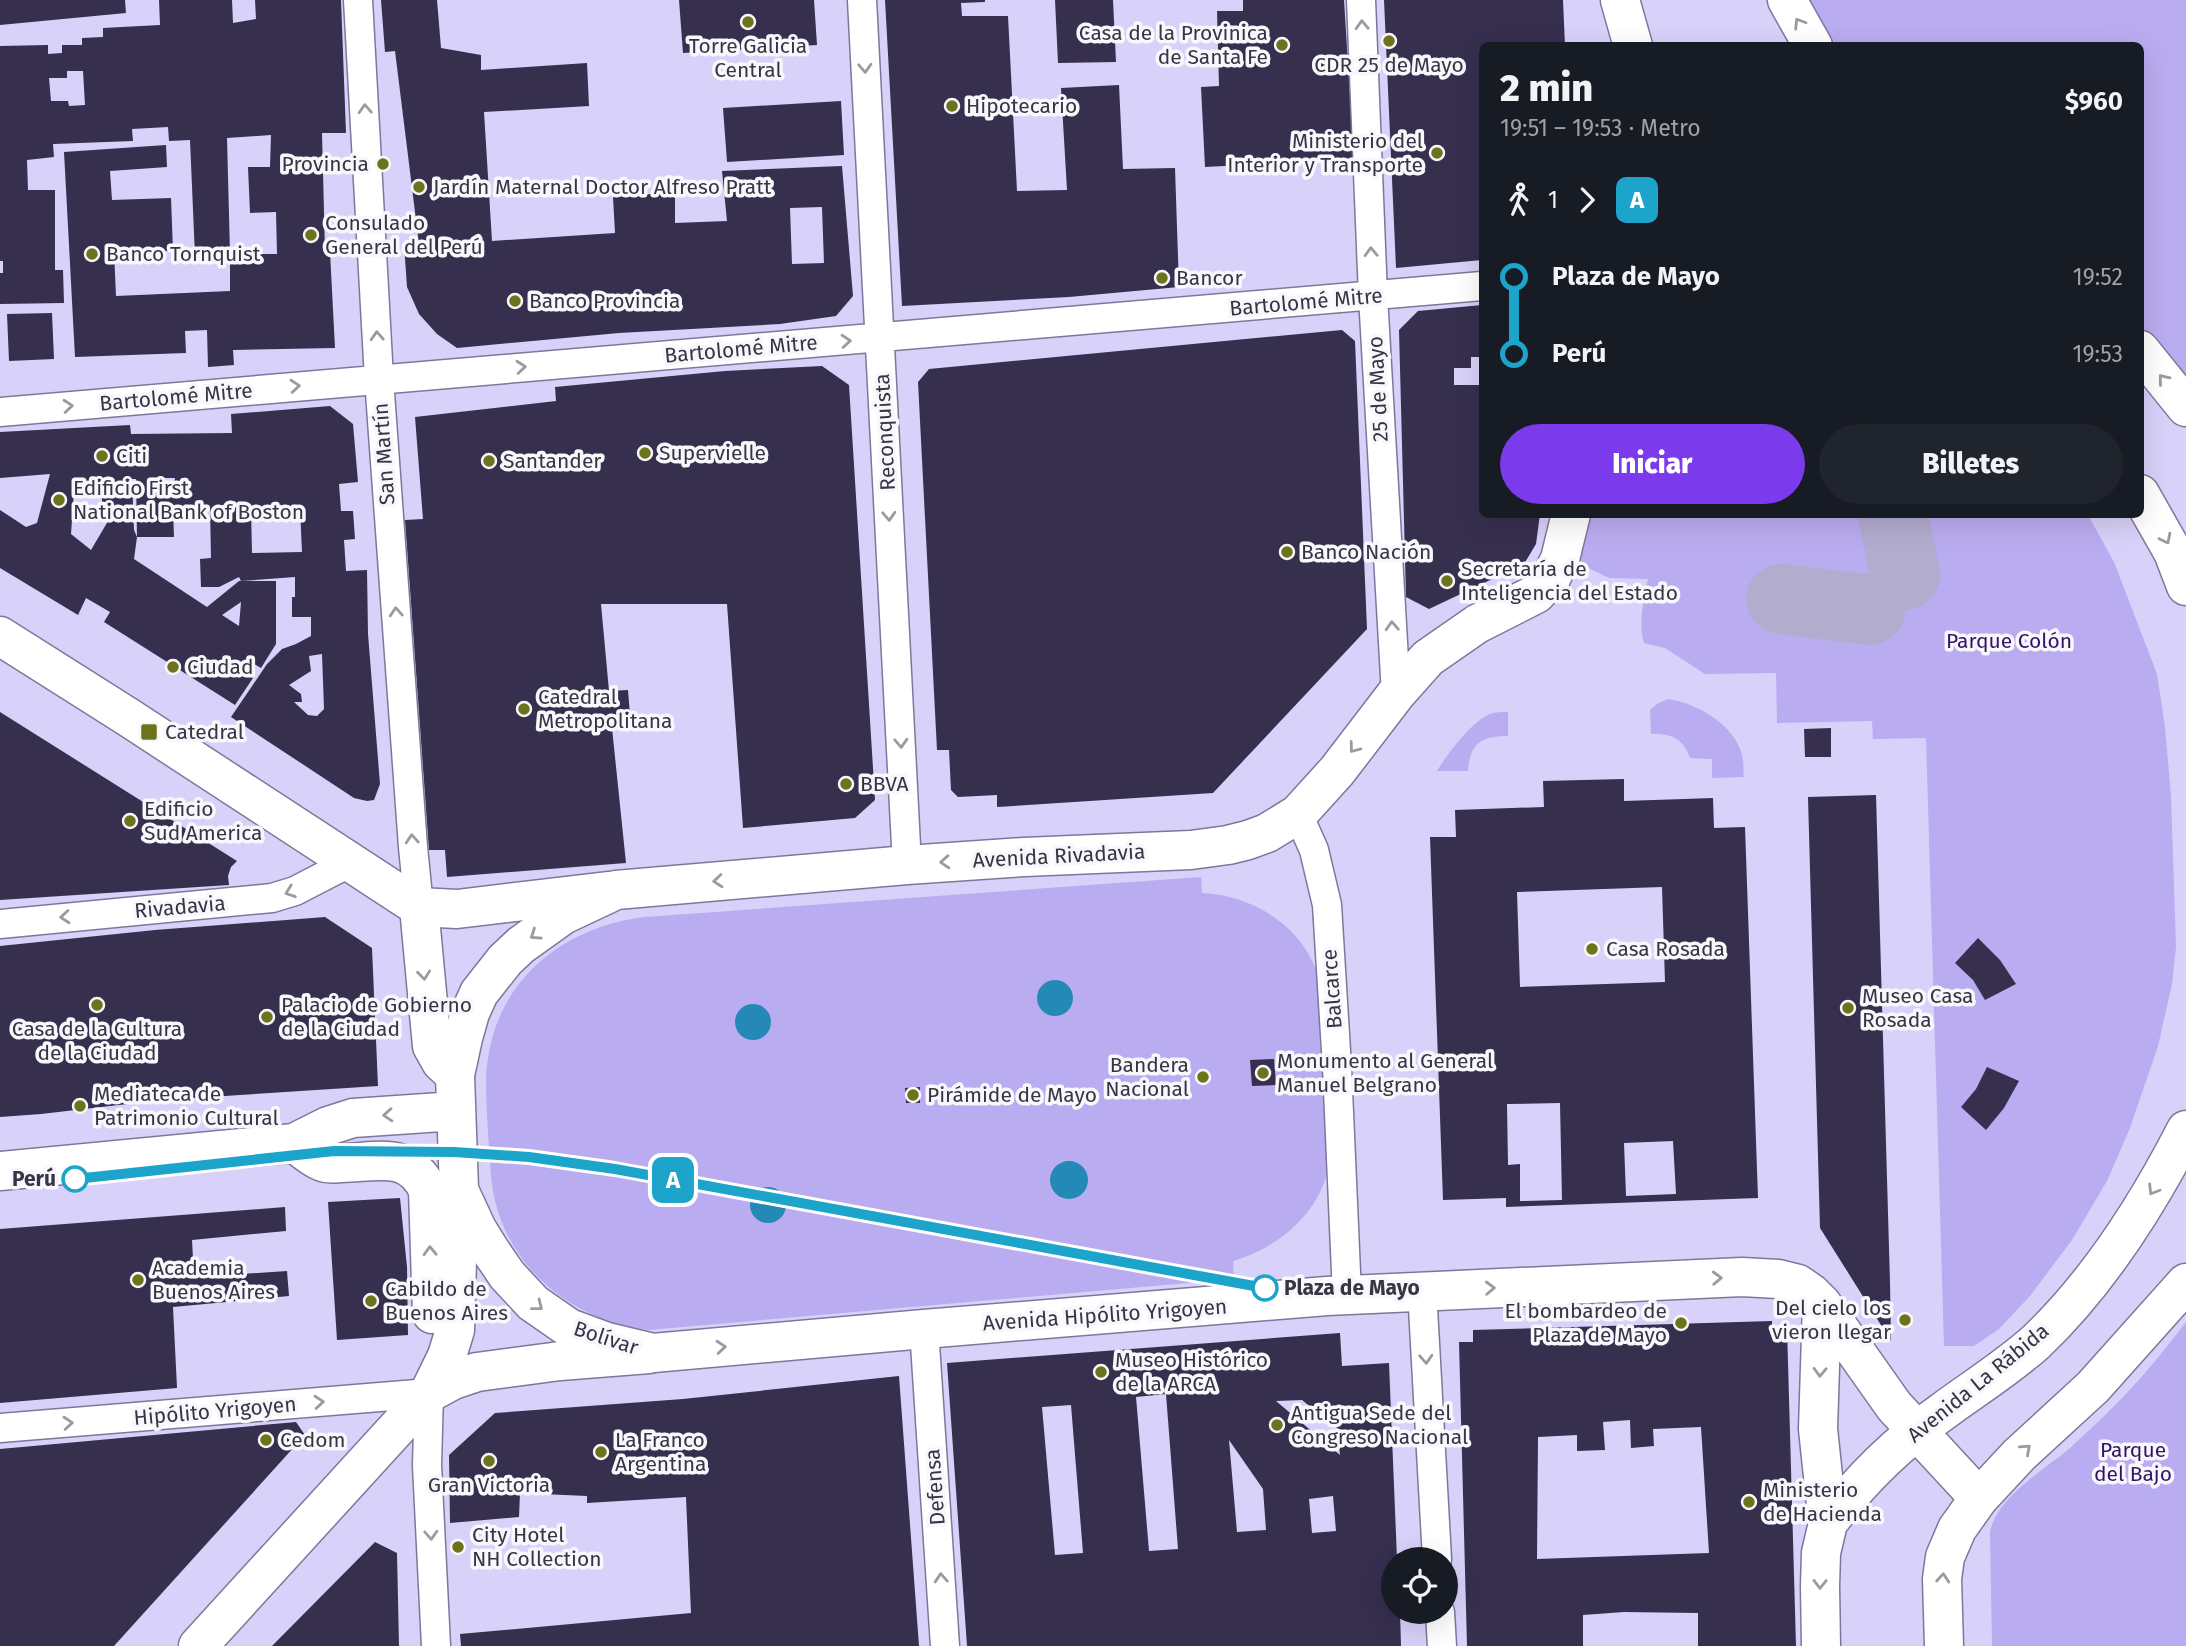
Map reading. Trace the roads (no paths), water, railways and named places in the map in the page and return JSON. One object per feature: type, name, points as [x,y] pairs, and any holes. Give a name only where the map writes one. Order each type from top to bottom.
[{"type":"main road","points":[[1606,0],[1607,42]]},
{"type":"main road","points":[[1620,0],[1632,42]]},
{"type":"main road","points":[[1787,0],[1811,42]]},
{"type":"main road","points":[[2144,356],[2186,407]]},
{"type":"main road","points":[[2144,500],[2173,552],[2186,586]]},
{"type":"main road","name":"Avenida Rivadavia","points":[[419,907],[457,909],[616,890],[907,865],[1191,850],[1228,845],[1267,833],[1298,814],[1337,771],[1396,694],[1428,658],[1477,624],[1536,594],[1550,578],[1560,559],[1569,525]]},
{"type":"main road","points":[[0,636],[419,907],[432,1046],[456,1093],[344,1119],[294,1143],[0,1171]]},
{"type":"main road","name":"Bolívar","points":[[429,1393],[447,1356],[455,1329],[459,1189],[456,1093],[463,1038],[470,1013],[491,976],[521,945],[563,915],[616,890]]},
{"type":"main road","name":"Avenida La Rábida","points":[[1828,1523],[1871,1472],[1918,1430],[2034,1343],[2072,1305],[2136,1217],[2186,1130]]},
{"type":"main road","name":"Bolívar","points":[[294,1143],[324,1163],[402,1163],[414,1169],[422,1178],[428,1190],[433,1330],[429,1393]]},
{"type":"main road","name":"Bolívar","points":[[459,1189],[490,1250],[507,1275],[533,1303],[569,1328],[607,1342],[653,1353]]},
{"type":"main road","name":"Avenida Hipólito Yrigoyen","points":[[429,1393],[453,1380],[477,1372],[560,1361],[924,1329],[1422,1290],[1742,1277],[1778,1279],[1798,1284],[1822,1304],[1894,1406],[1979,1498]]},
{"type":"main road","points":[[1944,1646],[1942,1593],[1945,1557],[1957,1530],[1979,1498],[2019,1455],[2093,1387],[2186,1283]]},
{"type":"main road","points":[[1821,1646],[1821,1553],[1828,1523],[1818,1429],[1822,1304]]},
{"type":"main road","points":[[198,1646],[429,1393]]},
{"type":"street","name":"San Martín","points":[[358,0],[379,379],[411,832],[419,907]]},
{"type":"street","name":"Reconquista","points":[[862,0],[907,865]]},
{"type":"street","name":"25 de Mayo","points":[[1361,0],[1373,296],[1396,694]]},
{"type":"street","name":"Bartolomé Mitre","points":[[0,412],[1479,286]]},
{"type":"street","name":"Balcarce","points":[[1298,814],[1314,850],[1327,905],[1348,1295]]},
{"type":"street","name":"Rivadavia","points":[[0,924],[272,898],[295,891],[351,862]]},
{"type":"street","points":[[1422,1290],[1436,1547]]},
{"type":"street","name":"Defensa","points":[[924,1329],[945,1646]]},
{"type":"street","name":"Hipólito Yrigoyen","points":[[0,1429],[429,1393]]},
{"type":"street","name":"Bolívar","points":[[429,1393],[427,1465],[436,1646]]},
{"type":"street","points":[[1441,1624],[1442,1646]]},
{"type":"water","points":[[1055,980],[1067,986],[1073,998],[1067,1010],[1055,1016],[1043,1010],[1037,998],[1043,986]]},
{"type":"water","points":[[753,1004],[766,1009],[771,1022],[766,1035],[753,1040],[740,1035],[735,1022],[740,1009]]},
{"type":"water","points":[[1069,1161],[1083,1166],[1088,1180],[1083,1194],[1069,1199],[1055,1194],[1050,1180],[1055,1166]]},
{"type":"water","points":[[768,1187],[781,1192],[786,1205],[781,1218],[768,1223],[755,1218],[750,1205],[755,1192]]},
{"type":"metro line","name":"A","points":[[75,1179],[334,1151],[454,1152],[529,1157],[615,1169],[1265,1288]]},
{"type":"place","name":"Torre Galicia Central","points":[[748,22]]},
{"type":"place","name":"CDR 25 de Mayo","points":[[1389,41]]},
{"type":"place","name":"Casa de la Provinica de Santa Fe","points":[[1282,45]]},
{"type":"place","name":"Hipotecario","points":[[952,106]]},
{"type":"place","name":"Ministerio del Interior y Transporte","points":[[1437,153]]},
{"type":"place","name":"Provincia","points":[[383,164]]},
{"type":"place","name":"Jardín Maternal Doctor Alfreso Pratt","points":[[419,187]]},
{"type":"place","name":"Consulado General del Perú","points":[[311,235]]},
{"type":"place","name":"Banco Tornquist","points":[[92,254]]},
{"type":"place","name":"Bancor","points":[[1162,278]]},
{"type":"place","name":"Banco Provincia","points":[[515,301]]},
{"type":"place","name":"Supervielle","points":[[645,453]]},
{"type":"place","name":"Citi","points":[[102,456]]},
{"type":"place","name":"Santander","points":[[489,461]]},
{"type":"place","name":"Edificio First National Bank of Boston","points":[[59,500]]},
{"type":"place","name":"Banco Nación","points":[[1287,552]]},
{"type":"place","name":"Secretaría de Inteligencia del Estado","points":[[1447,581]]},
{"type":"place","name":"Ciudad","points":[[173,667]]},
{"type":"place","name":"Catedral Metropolitana","points":[[524,709]]},
{"type":"place","name":"Catedral","points":[[149,732]]},
{"type":"place","name":"BBVA","points":[[846,784]]},
{"type":"place","name":"Edificio Sud America","points":[[130,821]]},
{"type":"place","name":"Casa Rosada","points":[[1592,949]]},
{"type":"place","name":"Casa de la Cultura de la Ciudad","points":[[97,1005]]},
{"type":"place","name":"Museo Casa Rosada","points":[[1848,1008]]},
{"type":"place","name":"Palacio de Gobierno de la Ciudad","points":[[267,1017]]},
{"type":"place","name":"Monumento al General Manuel Belgrano","points":[[1263,1073]]},
{"type":"place","name":"Bandera Nacional","points":[[1203,1077]]},
{"type":"place","name":"Pirámide de Mayo","points":[[913,1095]]},
{"type":"place","name":"Mediateca de Patrimonio Cultural","points":[[80,1106]]},
{"type":"place","name":"Perú","points":[[75,1179]]},
{"type":"place","name":"Academia Buenos Aires","points":[[138,1280]]},
{"type":"place","name":"Plaza de Mayo","points":[[1265,1288]]},
{"type":"place","name":"Cabildo de Buenos Aires","points":[[371,1301]]},
{"type":"place","name":"Del cielo los vieron llegar","points":[[1905,1320]]},
{"type":"place","name":"El bombardeo de Plaza de Mayo","points":[[1681,1323]]},
{"type":"place","name":"Museo Histórico de la ARCA","points":[[1101,1372]]},
{"type":"place","name":"Antigua Sede del Congreso Nacional","points":[[1277,1425]]},
{"type":"place","name":"Cedom","points":[[266,1440]]},
{"type":"place","name":"La Franco Argentina","points":[[601,1452]]},
{"type":"place","name":"Gran Victoria","points":[[489,1461]]},
{"type":"place","name":"Ministerio de Hacienda","points":[[1749,1502]]},
{"type":"place","name":"City Hotel NH Collection","points":[[458,1547]]},
{"type":"park label","name":"Parque Colón","points":[[2009,641]]},
{"type":"park label","name":"Parque del Bajo","points":[[2133,1462]]}]
